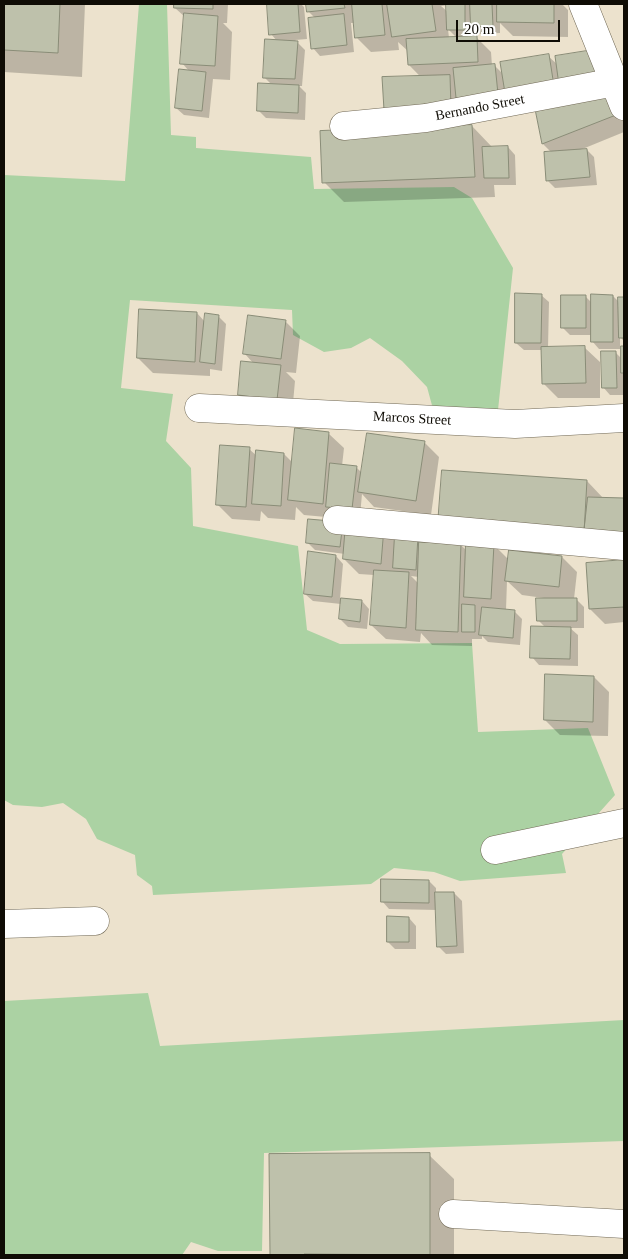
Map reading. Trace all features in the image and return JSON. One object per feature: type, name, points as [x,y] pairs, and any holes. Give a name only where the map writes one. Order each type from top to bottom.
[{"type":"street","points":[[583,4],[620,94]]},
{"type":"street","name":"Bernando Street","points":[[344,126],[620,94]]},
{"type":"street","name":"Marcos Street","points":[[199,408],[514,424],[624,418]]},
{"type":"street","points":[[337,520],[624,546]]},
{"type":"street","points":[[494,850],[624,823]]},
{"type":"street","points":[[4,924],[95,922]]},
{"type":"street","points":[[454,1214],[624,1224]]},
{"type":"shaded area","points":[[139,4],[167,4],[171,135],[196,137],[196,148],[311,157],[314,189],[454,187],[472,198],[513,268],[498,410],[433,409],[427,387],[402,361],[370,338],[351,348],[324,352],[293,335],[292,310],[130,300],[121,388],[173,394],[166,441],[191,468],[193,526],[298,546],[307,630],[340,644],[472,643],[478,732],[588,728],[615,795],[562,854],[566,873],[460,881],[434,872],[394,868],[371,884],[153,895],[152,886],[137,875],[135,855],[97,839],[86,819],[63,803],[42,807],[13,805],[4,800],[4,175],[125,181]]},
{"type":"shaded area","points":[[148,993],[160,1046],[624,1020],[624,1141],[264,1153],[262,1251],[218,1251],[191,1242],[182,1255],[4,1255],[4,1001]]},
{"type":"building","points":[[4,4],[60,4],[58,53],[4,50]]},
{"type":"building","points":[[174,4],[213,4],[213,9],[174,8]]},
{"type":"building","points":[[267,4],[298,4],[300,32],[269,35]]},
{"type":"building","points":[[306,4],[344,4],[345,8],[307,12]]},
{"type":"building","points":[[352,4],[382,4],[385,35],[355,38]]},
{"type":"building","points":[[387,4],[432,4],[436,31],[392,37]]},
{"type":"building","points":[[446,4],[465,4],[465,30],[447,30]]},
{"type":"building","points":[[470,4],[492,4],[493,26],[471,27]]},
{"type":"building","points":[[497,4],[554,4],[554,23],[497,22]]},
{"type":"building","points":[[184,13],[218,16],[215,66],[180,64]]},
{"type":"building","points":[[344,14],[347,45],[311,49],[308,18]]},
{"type":"building","points":[[477,36],[478,62],[408,65],[406,39]]},
{"type":"building","points":[[265,39],[298,41],[295,79],[263,78]]},
{"type":"building","points":[[593,50],[598,79],[559,85],[555,56]]},
{"type":"building","points":[[549,54],[554,86],[505,93],[500,62]]},
{"type":"building","points":[[495,64],[498,94],[456,98],[453,68]]},
{"type":"building","points":[[179,69],[206,72],[202,111],[175,108]]},
{"type":"building","points":[[450,75],[451,108],[384,110],[382,77]]},
{"type":"building","points":[[258,83],[299,85],[298,113],[257,111]]},
{"type":"building","points":[[612,91],[616,115],[542,144],[534,104]]},
{"type":"building","points":[[472,125],[475,177],[322,183],[320,131]]},
{"type":"building","points":[[508,146],[509,178],[484,178],[482,147]]},
{"type":"building","points":[[587,149],[590,177],[546,181],[544,152]]},
{"type":"building","points":[[515,293],[542,294],[541,343],[515,343]]},
{"type":"building","points":[[591,294],[613,295],[613,342],[591,342]]},
{"type":"building","points":[[561,295],[586,295],[586,328],[561,328]]},
{"type":"building","points":[[618,297],[624,297],[624,338],[619,338]]},
{"type":"building","points":[[139,309],[197,312],[195,362],[137,358]]},
{"type":"building","points":[[205,313],[219,315],[215,364],[200,362]]},
{"type":"building","points":[[248,315],[286,320],[281,359],[243,354]]},
{"type":"building","points":[[585,346],[586,383],[542,384],[541,347]]},
{"type":"building","points":[[621,346],[624,346],[624,373],[621,373]]},
{"type":"building","points":[[601,351],[616,351],[617,388],[602,388]]},
{"type":"building","points":[[241,361],[281,365],[277,400],[238,395]]},
{"type":"building","points":[[295,428],[329,432],[323,504],[288,500]]},
{"type":"building","points":[[367,433],[425,441],[416,501],[358,492]]},
{"type":"building","points":[[220,445],[250,447],[246,507],[216,505]]},
{"type":"building","points":[[256,450],[284,453],[281,506],[252,504]]},
{"type":"building","points":[[330,463],[357,466],[352,509],[326,507]]},
{"type":"building","points":[[442,470],[587,480],[584,533],[438,524]]},
{"type":"building","points":[[588,497],[624,498],[624,535],[584,533]]},
{"type":"building","points":[[308,519],[343,522],[340,547],[306,543]]},
{"type":"building","points":[[346,523],[384,527],[381,564],[343,559]]},
{"type":"building","points":[[395,534],[418,536],[416,570],[393,568]]},
{"type":"building","points":[[419,542],[461,543],[458,632],[416,630]]},
{"type":"building","points":[[466,542],[494,544],[491,599],[464,597]]},
{"type":"building","points":[[509,550],[562,556],[559,587],[505,581]]},
{"type":"building","points":[[308,551],[336,555],[332,597],[304,594]]},
{"type":"building","points":[[624,560],[624,607],[589,609],[586,563]]},
{"type":"building","points":[[374,570],[409,572],[406,628],[370,625]]},
{"type":"building","points":[[341,598],[362,600],[360,622],[339,619]]},
{"type":"building","points":[[536,598],[577,598],[577,621],[537,621]]},
{"type":"building","points":[[462,604],[475,605],[475,632],[462,632]]},
{"type":"building","points":[[482,607],[515,610],[513,638],[479,635]]},
{"type":"building","points":[[531,626],[571,627],[570,659],[530,658]]},
{"type":"building","points":[[545,674],[594,676],[593,722],[544,720]]},
{"type":"building","points":[[381,879],[429,880],[429,903],[381,902]]},
{"type":"building","points":[[435,892],[454,892],[457,946],[437,947]]},
{"type":"building","points":[[387,916],[409,917],[409,942],[387,942]]},
{"type":"building","points":[[430,1153],[430,1255],[270,1255],[269,1154]]}]
